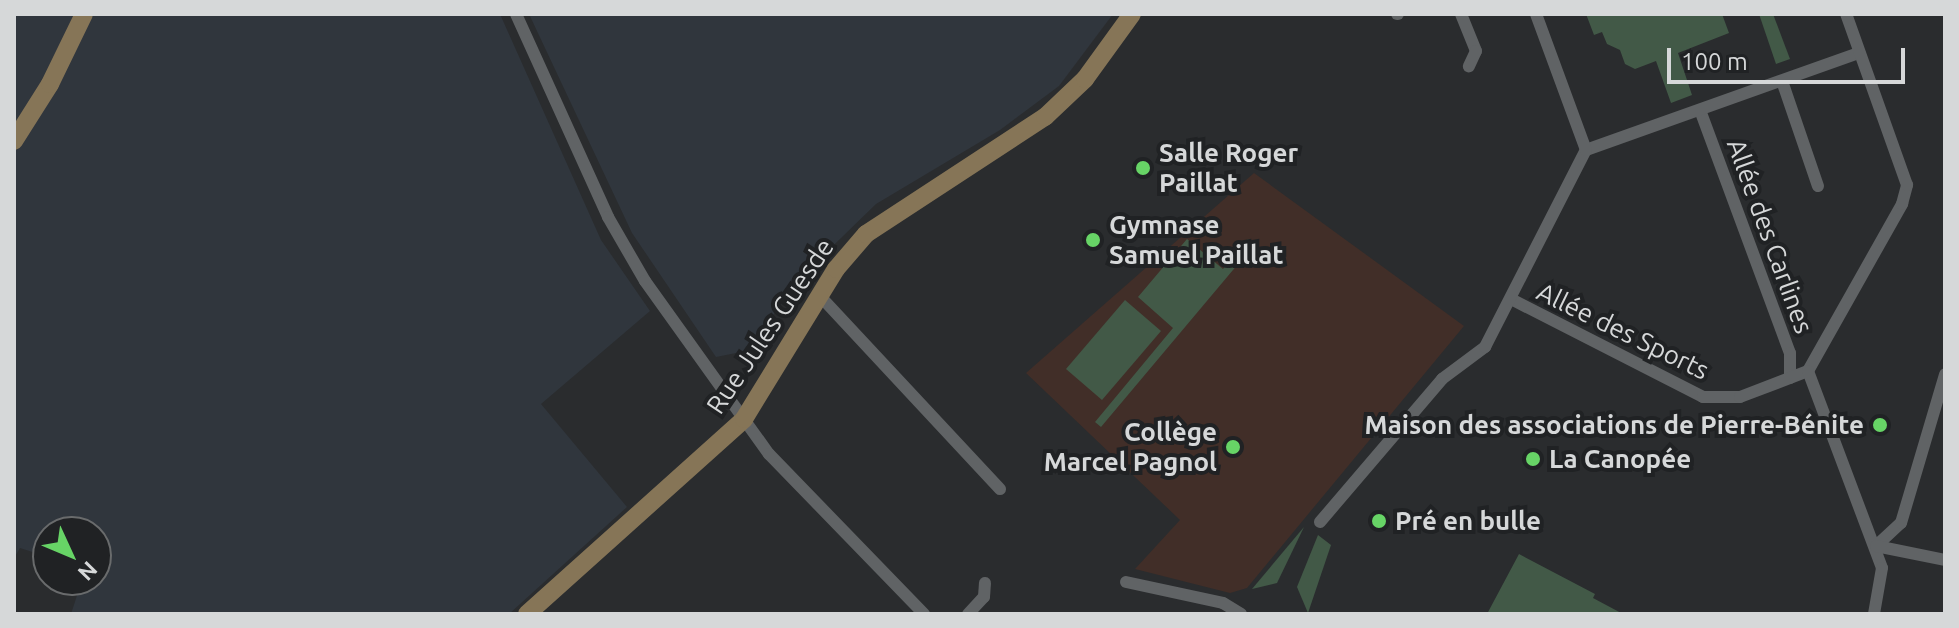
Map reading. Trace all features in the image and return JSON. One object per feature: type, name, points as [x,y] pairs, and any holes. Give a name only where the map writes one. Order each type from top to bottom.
[{"type":"street","points":[[14,141],[62,63],[84,14]]},
{"type":"street","points":[[516,14],[629,255],[769,454],[924,614]]},
{"type":"street","name":"Rue Jules Guesde","points":[[527,614],[744,419],[820,296],[866,234],[1045,117],[1085,79],[1132,14]]},
{"type":"street","points":[[1461,14],[1476,51],[1469,66]]},
{"type":"street","points":[[1536,14],[1586,150]]},
{"type":"street","points":[[1846,14],[1907,185],[1902,204],[1808,371],[1882,568],[1874,614]]},
{"type":"street","points":[[1320,522],[1442,379],[1485,347],[1586,150],[1858,53]]},
{"type":"street","points":[[1782,81],[1818,186]]},
{"type":"street","name":"Allée des Carlines","points":[[1700,110],[1790,353],[1790,378]]},
{"type":"street","points":[[820,296],[1000,489]]},
{"type":"street","name":"Allée des Sports","points":[[1511,299],[1703,397],[1740,397],[1808,371]]},
{"type":"street","points":[[1876,546],[1901,523],[1945,374]]},
{"type":"street","points":[[1876,546],[1945,560]]},
{"type":"street","points":[[1126,582],[1223,603],[1241,614]]},
{"type":"street","points":[[968,614],[984,597],[985,583]]},
{"type":"shaded area","points":[[14,14],[500,14],[601,240],[650,311],[541,404],[627,507],[509,614],[71,614],[77,596],[112,596],[112,516],[32,516],[32,552],[20,548],[14,558]]},
{"type":"shaded area","points":[[529,14],[1113,14],[1059,86],[1000,130],[876,204],[805,273],[746,351],[716,357],[632,233]]},
{"type":"shaded area","name":"Collège Marcel Pagnol","points":[[1254,173],[1464,326],[1247,588],[1230,593],[1135,569],[1180,520],[1026,373]]},
{"type":"green space","points":[[1586,14],[1722,14],[1729,33],[1678,53],[1692,95],[1671,103],[1656,61],[1635,69],[1625,64],[1620,50],[1607,44],[1602,32],[1594,35]]},
{"type":"green space","points":[[1759,14],[1773,14],[1790,59],[1776,64]]},
{"type":"green space","points":[[1187,239],[1223,269],[1248,239],[1254,245],[1101,427],[1095,422],[1173,328],[1138,297]]},
{"type":"green space","points":[[1125,300],[1161,331],[1102,400],[1066,369]]},
{"type":"green space","points":[[1304,527],[1277,583],[1252,589]]},
{"type":"green space","points":[[1318,535],[1331,545],[1308,613],[1297,587]]},
{"type":"green space","points":[[1519,554],[1595,594],[1593,598],[1623,614],[1487,614]]},
{"type":"place","name":"Salle Roger Paillat","points":[[1143,168]]},
{"type":"place","name":"Gymnase Samuel Paillat","points":[[1093,240]]},
{"type":"place","name":"Maison des associations de Pierre-Bénite","points":[[1880,425]]},
{"type":"place","name":"Collège Marcel Pagnol","points":[[1233,447]]},
{"type":"place","name":"La Canopée","points":[[1533,459]]},
{"type":"place","name":"Pré en bulle","points":[[1379,521]]}]
